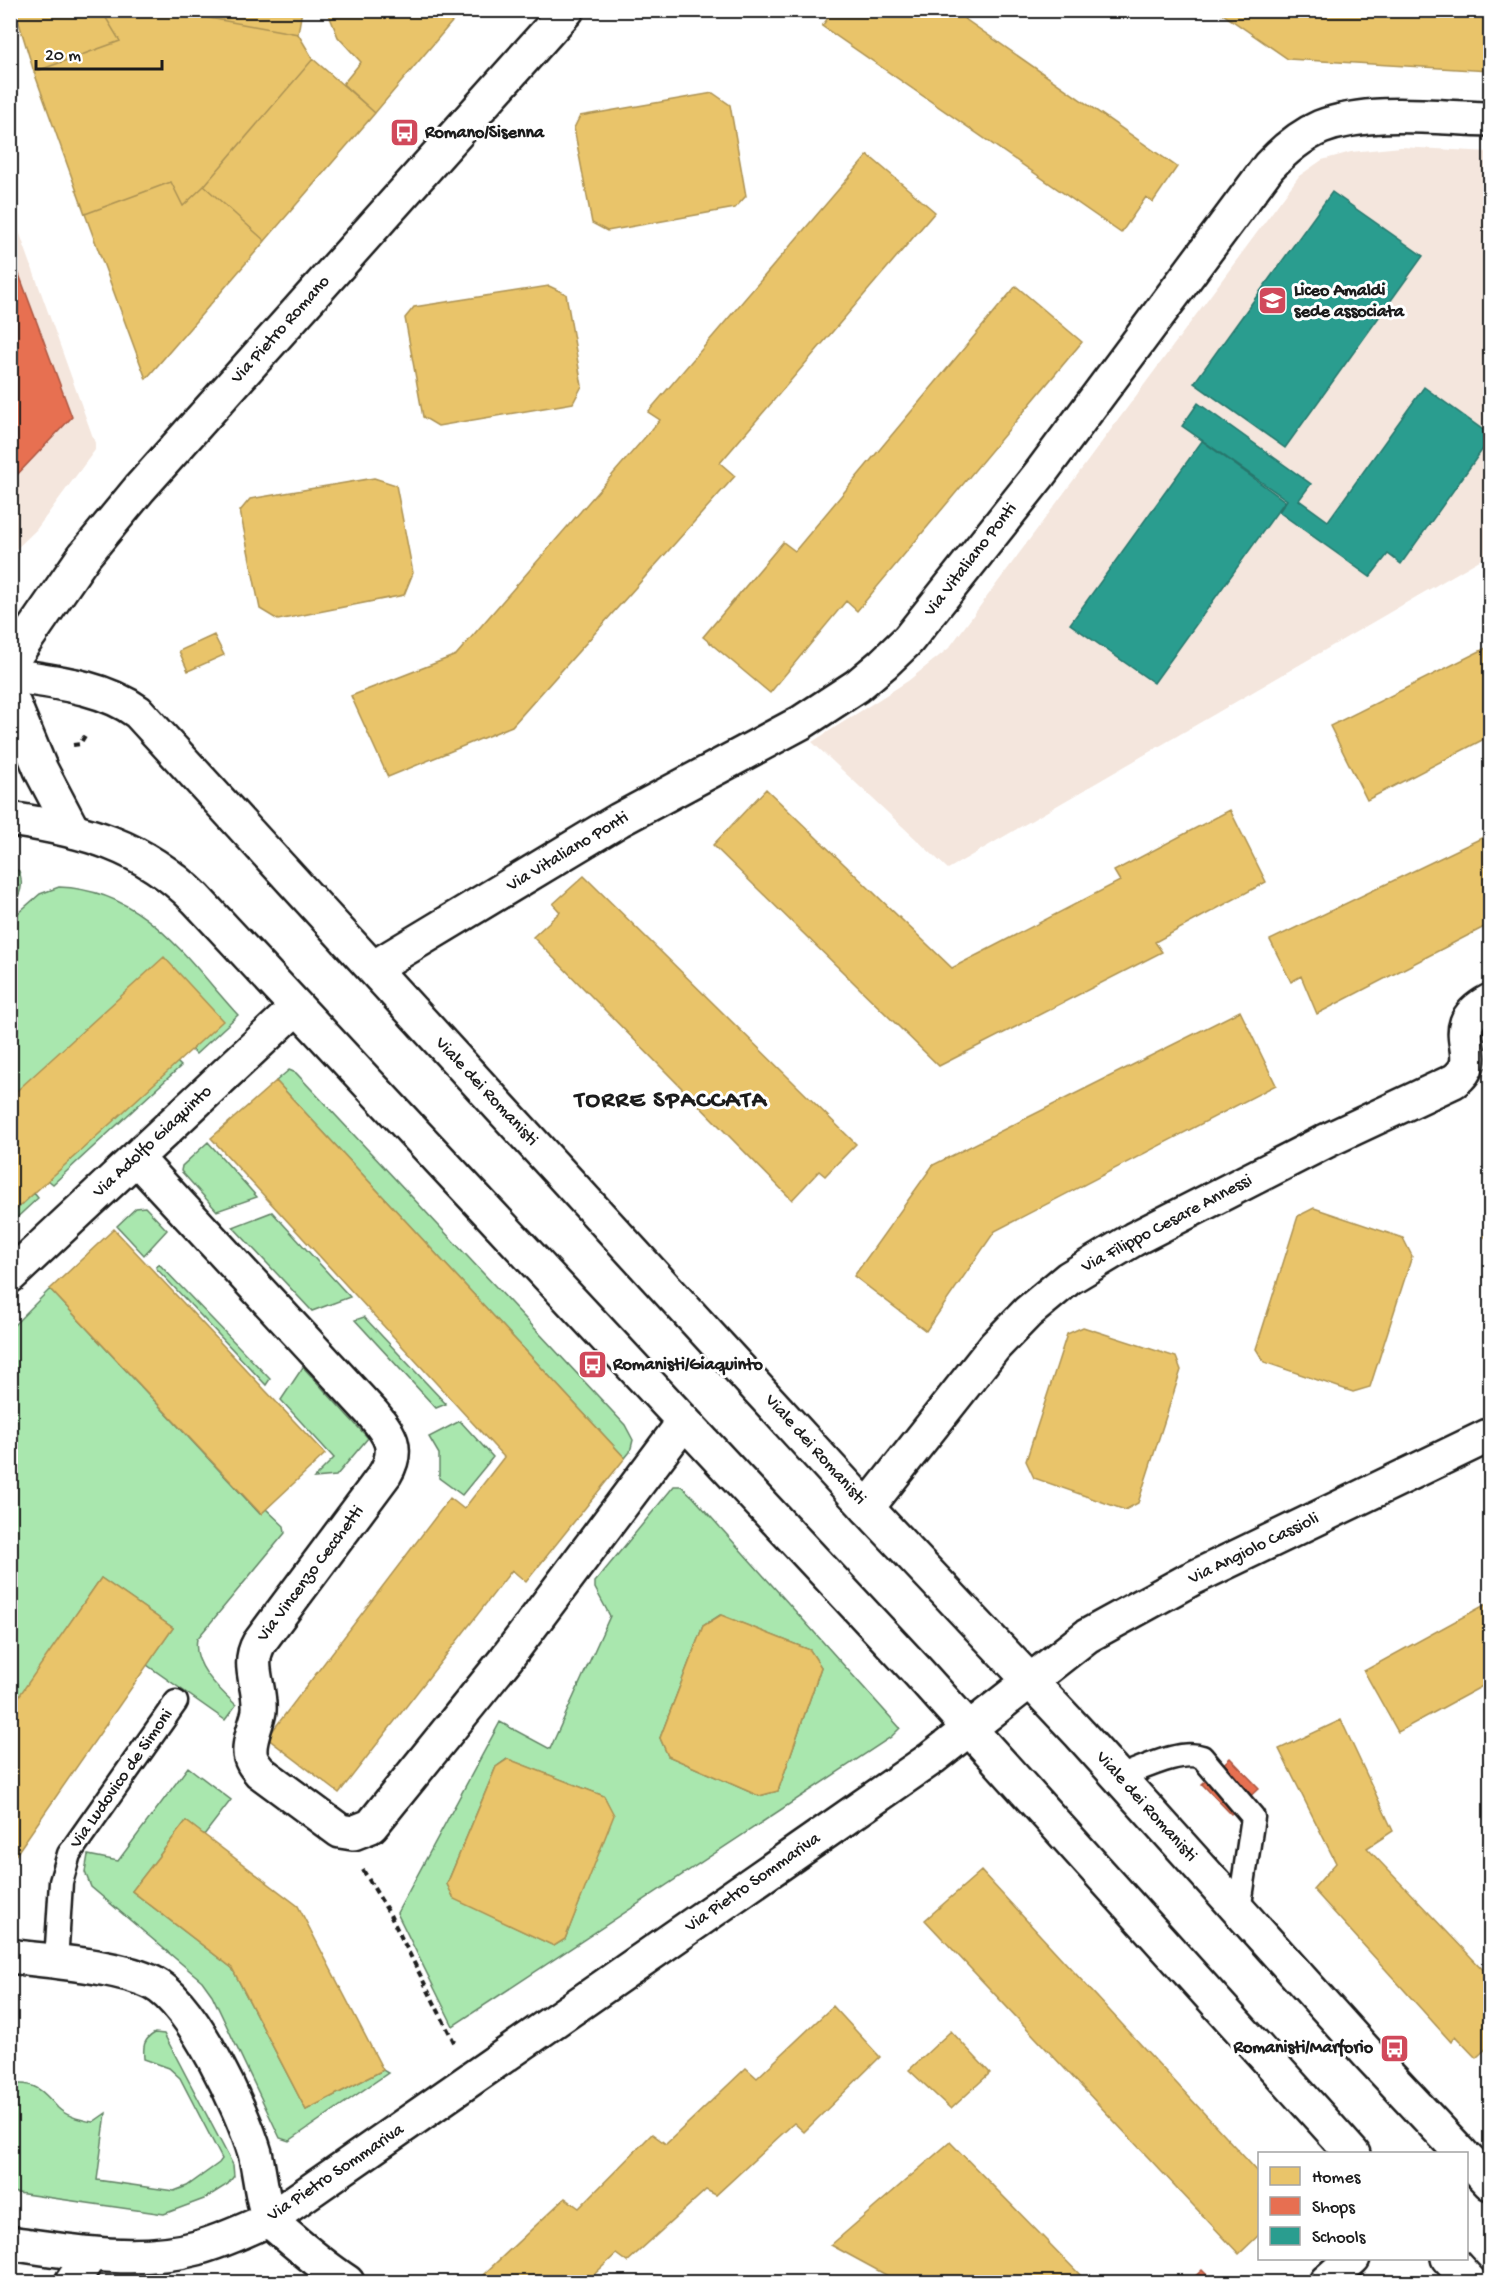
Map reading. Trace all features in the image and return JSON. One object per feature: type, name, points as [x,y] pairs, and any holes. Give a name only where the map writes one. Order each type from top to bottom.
[{"type":"street","name":"Via Pietro Romano","points":[[10,663],[84,556],[140,488],[567,10]]},
{"type":"street","name":"Via Vitaliano Ponti","points":[[373,968],[619,820],[802,722],[857,686],[883,664],[908,640],[1039,475],[1269,166],[1293,142],[1322,127],[1371,118],[1491,119]]},
{"type":"street","name":"Viale dei Romanisti","points":[[10,675],[106,695],[138,712],[867,1508],[1119,1777],[1369,2055],[1460,2152]]},
{"type":"street","points":[[10,695],[41,770],[73,831]]},
{"type":"street","points":[[10,819],[73,831],[133,851],[172,877],[196,899],[919,1673],[1351,2152]]},
{"type":"street","name":"Via Filippo Cesare Annessi","points":[[867,1508],[983,1360],[1048,1294],[1091,1264],[1134,1239],[1326,1141],[1454,1081],[1467,1067],[1468,1054],[1464,1034],[1466,1021],[1473,1012],[1491,1001]]},
{"type":"street","name":"Via Adolfo Giaquinto","points":[[10,1276],[296,1008]]},
{"type":"street","name":"Via Vincenzo Cecchetti","points":[[136,1158],[373,1414],[393,1441],[393,1457],[385,1474],[259,1642],[253,1656],[259,1701],[251,1742],[250,1753],[253,1763],[260,1772],[340,1831]]},
{"type":"street","points":[[340,1831],[353,1833],[371,1826],[506,1659],[684,1422]]},
{"type":"street","name":"Via Angiolo Cassioli","points":[[1029,1680],[1087,1636],[1191,1579],[1491,1435]]},
{"type":"street","name":"Via Pietro Sommariva","points":[[10,2243],[91,2254],[167,2254],[197,2248],[270,2219],[969,1730],[1029,1680]]},
{"type":"street","points":[[10,1956],[56,1962],[143,1979],[165,1990],[179,2003],[212,2059],[247,2133],[254,2151],[270,2219],[317,2263],[347,2283]]},
{"type":"street","points":[[1468,2159],[1491,2183]]},
{"type":"street","points":[[72,2283],[91,2254]]},
{"type":"street","points":[[1326,2283],[1352,2260]]},
{"type":"street","points":[[1449,2260],[1470,2283]]},
{"type":"lane","name":"Via Ludovico de Simoni","points":[[56,1962],[61,1882],[69,1854],[75,1841],[176,1702]]},
{"type":"lane","points":[[1119,1777],[1177,1755],[1191,1753],[1202,1757],[1253,1817],[1239,1911]]},
{"type":"path","points":[[70,746],[80,744],[86,734]]},
{"type":"path","points":[[340,1831],[388,1913],[473,2079]]},
{"type":"shaded area","points":[[1401,147],[1490,152],[1490,554],[948,869],[812,742],[908,681],[949,648],[1299,176],[1322,160],[1351,152]]},
{"type":"shaded area","points":[[10,206],[95,443],[95,450],[36,530],[11,554]]},
{"type":"green space","points":[[11,867],[19,871],[21,885],[19,894],[11,905]]},
{"type":"green space","points":[[59,887],[89,891],[115,900],[139,914],[160,930],[180,950],[238,1015],[196,1054],[191,1049],[11,1097],[11,919],[40,894]]},
{"type":"green space","points":[[177,1062],[181,1066],[53,1184],[48,1180]]},
{"type":"green space","points":[[289,1070],[296,1073],[625,1425],[633,1440],[630,1452],[625,1458],[276,1081]]},
{"type":"green space","points":[[208,1142],[257,1197],[217,1211],[181,1171],[182,1166]]},
{"type":"green space","points":[[34,1193],[38,1198],[11,1223],[11,1215]]},
{"type":"green space","points":[[145,1207],[167,1230],[144,1255],[117,1226],[136,1208]]},
{"type":"green space","points":[[272,1212],[350,1297],[312,1311],[233,1227]]},
{"type":"green space","points":[[159,1264],[270,1379],[266,1385],[156,1268]]},
{"type":"green space","points":[[50,1289],[260,1514],[266,1509],[284,1526],[285,1533],[197,1639],[199,1658],[208,1676],[236,1705],[225,1720],[147,1665],[173,1628],[101,1578],[11,1709],[11,1328]]},
{"type":"green space","points":[[364,1317],[446,1404],[436,1408],[355,1320]]},
{"type":"green space","points":[[303,1367],[368,1438],[336,1476],[314,1478],[334,1458],[281,1400]]},
{"type":"green space","points":[[460,1421],[493,1457],[462,1495],[439,1478],[439,1454],[429,1437]]},
{"type":"green space","points":[[674,1486],[681,1486],[900,1728],[891,1737],[453,2026],[397,1913],[500,1722],[550,1749],[610,1616],[595,1588],[595,1582]],"holes":[[[720,1615],[810,1650],[821,1667],[778,1791],[759,1796],[668,1756],[660,1738],[703,1626]],[[507,1759],[604,1796],[613,1815],[565,1939],[554,1946],[454,1898],[447,1884],[496,1767]]]},
{"type":"green space","points":[[188,1767],[231,1800],[204,1835],[186,1821],[132,1891],[232,1968],[306,2110],[383,2070],[388,2073],[289,2141],[280,2138],[212,1995],[202,1981],[91,1887],[85,1872],[88,1855],[118,1861]]},
{"type":"green space","points":[[155,2033],[164,2034],[233,2165],[234,2176],[228,2184],[204,2199],[164,2214],[11,2192],[11,2085],[26,2084],[38,2089],[62,2111],[79,2119],[93,2122],[106,2113],[97,2180],[174,2191],[187,2186],[219,2163],[222,2159],[180,2078],[169,2068],[144,2059],[145,2044],[148,2038]]},
{"type":"building: Homes","points":[[15,10],[110,10],[106,18],[120,41],[34,72]]},
{"type":"building: Homes","points":[[110,10],[165,10],[298,34],[313,59],[204,186],[183,206],[171,182],[85,214],[34,72],[120,41],[106,18]]},
{"type":"building: Homes","points":[[165,10],[302,10],[298,34]]},
{"type":"building: Homes","points":[[327,10],[462,10],[375,113],[343,84],[361,62],[338,37]]},
{"type":"building: Homes","points":[[818,10],[952,10],[1177,167],[1153,202],[1146,197],[1121,233],[822,26],[828,18]]},
{"type":"building: Homes","points":[[1217,10],[1490,10],[1490,71],[1288,59]]},
{"type":"building: Homes","points":[[313,59],[375,113],[265,241],[204,186]]},
{"type":"building: Homes","points":[[713,93],[730,105],[746,196],[735,208],[607,231],[592,223],[574,128],[580,116]]},
{"type":"building: Homes","points":[[868,155],[935,212],[720,463],[735,476],[512,726],[388,777],[351,696],[456,655],[660,420],[648,412]]},
{"type":"building: Homes","points":[[171,182],[183,206],[204,186],[265,241],[146,379],[85,214]]},
{"type":"building: Homes","points":[[549,286],[566,294],[582,386],[573,403],[438,426],[423,417],[405,318],[414,307]]},
{"type":"building: Homes","points":[[1016,286],[1082,342],[857,611],[846,601],[770,693],[703,637],[783,542],[795,551]]},
{"type":"building: Homes","points":[[374,478],[396,485],[413,573],[404,595],[278,620],[260,609],[240,511],[250,499]]},
{"type":"building: Homes","points":[[214,635],[224,655],[188,671],[179,651]]},
{"type":"building: Homes","points":[[1490,646],[1490,736],[1367,800],[1330,726]]},
{"type":"building: Homes","points":[[766,789],[952,968],[1120,881],[1114,871],[1230,810],[1266,882],[1155,942],[1162,952],[939,1066],[713,845]]},
{"type":"building: Homes","points":[[1490,834],[1490,924],[1317,1014],[1301,976],[1291,982],[1270,940]]},
{"type":"building: Homes","points":[[584,876],[856,1144],[825,1176],[819,1171],[792,1200],[533,937],[560,912],[553,904]]},
{"type":"building: Homes","points":[[164,957],[223,1021],[10,1215],[10,1097]]},
{"type":"building: Homes","points":[[1240,1011],[1276,1085],[995,1231],[926,1331],[854,1276],[933,1165]]},
{"type":"building: Homes","points":[[276,1081],[625,1458],[526,1582],[512,1570],[339,1793],[267,1738],[450,1498],[464,1509],[504,1457],[211,1138]]},
{"type":"building: Homes","points":[[1314,1208],[1403,1238],[1412,1256],[1370,1387],[1353,1392],[1264,1362],[1256,1349],[1298,1216]]},
{"type":"building: Homes","points":[[1490,1215],[1490,1243],[1484,1236]]},
{"type":"building: Homes","points":[[114,1229],[325,1454],[261,1514],[50,1289]]},
{"type":"building: Homes","points":[[1083,1327],[1176,1357],[1181,1370],[1138,1503],[1125,1510],[1034,1478],[1026,1461],[1067,1334]]},
{"type":"building: Homes","points":[[101,1578],[173,1628],[10,1863],[10,1709]]},
{"type":"building: Homes","points":[[1490,1602],[1490,1682],[1398,1732],[1364,1671]]},
{"type":"building: Homes","points":[[721,1615],[810,1650],[821,1667],[778,1791],[759,1796],[668,1756],[660,1738],[703,1626]]},
{"type":"building: Homes","points":[[1341,1720],[1393,1831],[1367,1848],[1490,1977],[1490,2045],[1476,2058],[1455,2036],[1451,2042],[1313,1889],[1336,1863],[1279,1749]]},
{"type":"building: Homes","points":[[508,1759],[604,1796],[614,1815],[565,1939],[554,1946],[454,1899],[447,1884],[496,1767]]},
{"type":"building: Homes","points":[[186,1821],[298,1906],[383,2070],[306,2110],[232,1968],[132,1891]]},
{"type":"building: Homes","points":[[981,1871],[1258,2172],[1258,2236],[1239,2254],[925,1920]]},
{"type":"building: Homes","points":[[833,2006],[880,2057],[804,2132],[794,2123],[716,2195],[706,2190],[627,2262],[616,2254],[586,2282],[490,2282],[482,2276],[565,2198],[579,2208],[652,2134],[666,2144],[746,2068],[757,2078]]},
{"type":"building: Homes","points":[[951,2031],[990,2073],[951,2109],[909,2070]]},
{"type":"building: Homes","points":[[950,2142],[1087,2282],[899,2282],[831,2245]]},
{"type":"building: Shops","points":[[10,250],[72,417],[16,476],[10,461]]},
{"type":"building: Shops","points":[[1230,1758],[1259,1788],[1231,1814],[1202,1784]]},
{"type":"building: Shops","points":[[1202,2270],[1214,2282],[1189,2282]]},
{"type":"building: Schools","points":[[1332,192],[1423,256],[1285,448],[1194,383]]},
{"type":"building: Schools","points":[[1424,387],[1490,435],[1490,439],[1401,564],[1388,554],[1370,577],[1279,512],[1287,500],[1182,426],[1198,403],[1311,484],[1299,500],[1328,521]]},
{"type":"building: Schools","points":[[1202,441],[1285,501],[1154,683],[1070,624]]},
{"type":"place","name":"Romano/Sisenna","points":[[404,133]]},
{"type":"place","name":"Liceo Amaldi sede associata","points":[[1273,301]]},
{"type":"place","name":"Romanisti/Giaquinto","points":[[592,1365]]},
{"type":"place","name":"Romanisti/Marforio","points":[[1394,2048]]},
{"type":"district","name":"TORRE SPACCATA","points":[[671,1101]]}]
